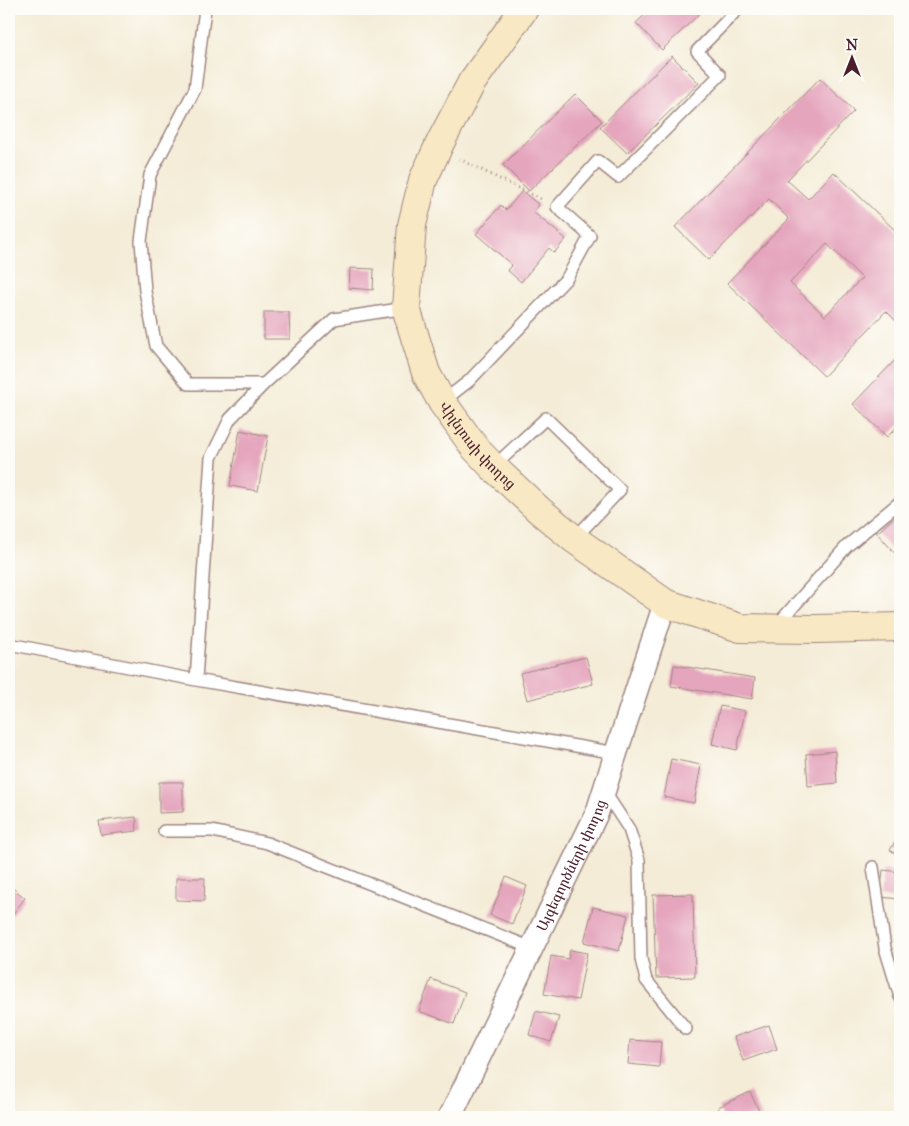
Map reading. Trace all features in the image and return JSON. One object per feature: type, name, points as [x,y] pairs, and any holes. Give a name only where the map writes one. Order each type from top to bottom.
[{"type":"street","name":"Վիլնյուսի փողոց","points":[[524,9],[472,82],[441,141],[423,180],[412,225],[406,308],[426,373],[442,402],[475,448],[539,510],[574,539],[665,603],[740,628],[900,627]]},
{"type":"street","name":"Այգեգործների փողոց","points":[[449,1117],[597,813],[665,603]]},
{"type":"lane","points":[[205,9],[195,89],[150,175],[141,241],[145,291],[156,346],[188,384],[264,384]]},
{"type":"lane","points":[[442,402],[469,381],[567,278],[590,236],[557,207],[598,161],[618,177],[720,75],[697,51],[738,9]]},
{"type":"lane","points":[[196,680],[211,458],[230,419],[264,384],[334,319],[406,308]]},
{"type":"lane","points":[[493,467],[546,418],[620,490],[574,539]]},
{"type":"lane","points":[[774,628],[848,546],[900,502]]},
{"type":"lane","points":[[9,644],[196,680],[616,752]]},
{"type":"lane","points":[[604,791],[629,829],[639,860],[641,960],[646,980],[686,1029]]},
{"type":"lane","points":[[164,832],[212,832],[267,843],[532,948]]},
{"type":"lane","points":[[873,867],[885,948],[900,997]]},
{"type":"path","points":[[453,157],[557,207]]},
{"type":"building","points":[[651,9],[704,9],[662,50],[636,23]]},
{"type":"building","points":[[672,56],[699,83],[627,153],[600,127]]},
{"type":"building","points":[[820,78],[854,111],[787,180],[808,199],[834,172],[900,235],[900,325],[886,311],[824,376],[727,283],[789,219],[769,199],[709,260],[675,227]],"holes":[[[827,244],[862,278],[825,316],[790,283]]]},
{"type":"building","points":[[575,94],[602,121],[529,191],[503,165]]},
{"type":"building","points":[[522,191],[539,205],[533,212],[566,239],[554,253],[549,248],[521,282],[507,270],[512,265],[476,234],[501,205],[506,210]]},
{"type":"building","points":[[350,268],[374,269],[373,290],[349,288]]},
{"type":"building","points":[[264,312],[289,312],[290,339],[264,339]]},
{"type":"building","points":[[900,355],[900,424],[887,437],[853,404]]},
{"type":"building","points":[[240,430],[268,436],[258,491],[230,486]]},
{"type":"building","points":[[900,512],[900,559],[877,533]]},
{"type":"building","points":[[586,657],[593,684],[527,700],[520,673]]},
{"type":"building","points":[[674,665],[755,678],[752,699],[671,686]]},
{"type":"building","points":[[720,706],[745,711],[737,750],[712,744]]},
{"type":"building","points":[[835,751],[837,783],[808,786],[806,754]]},
{"type":"building","points":[[671,759],[701,765],[694,803],[664,797]]},
{"type":"building","points":[[159,782],[183,782],[183,812],[159,813]]},
{"type":"building","points":[[136,817],[137,831],[101,835],[99,821]]},
{"type":"building","points":[[900,833],[900,856],[890,850]]},
{"type":"building","points":[[883,870],[900,872],[900,899],[880,897]]},
{"type":"building","points":[[506,877],[527,886],[512,924],[490,915]]},
{"type":"building","points":[[176,878],[205,878],[204,901],[176,900]]},
{"type":"building","points":[[9,885],[25,898],[9,919]]},
{"type":"building","points":[[693,894],[695,977],[656,978],[653,895]]},
{"type":"building","points":[[593,907],[628,915],[619,951],[584,942]]},
{"type":"building","points":[[570,950],[587,953],[578,1000],[544,994],[551,956],[568,959]]},
{"type":"building","points":[[431,979],[465,992],[454,1024],[419,1011]]},
{"type":"building","points":[[536,1011],[559,1017],[551,1042],[529,1035]]},
{"type":"building","points":[[769,1025],[777,1049],[743,1061],[734,1037]]},
{"type":"building","points":[[630,1040],[661,1042],[659,1067],[628,1064]]},
{"type":"building","points":[[750,1092],[762,1117],[723,1117],[718,1107]]}]
